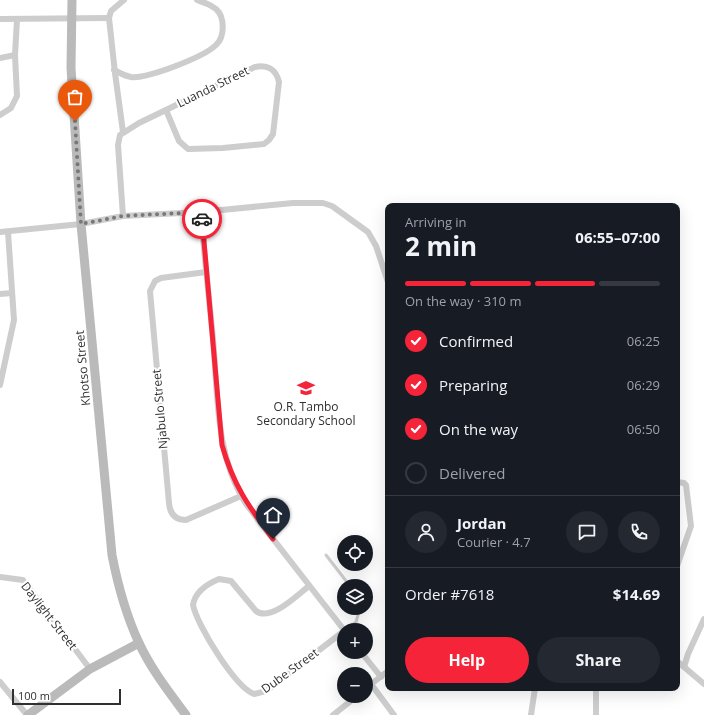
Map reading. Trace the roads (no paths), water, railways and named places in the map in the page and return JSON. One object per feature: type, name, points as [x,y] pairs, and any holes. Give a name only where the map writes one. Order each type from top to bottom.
[{"type":"street","name":"Khotso Street","points":[[72,0],[71,68],[81,224],[112,555],[120,594],[139,643],[159,677],[186,715]]},
{"type":"street","points":[[123,216],[118,145],[119,137],[123,132],[114,70],[109,18],[111,11],[124,0]]},
{"type":"street","points":[[114,70],[131,77],[148,76],[204,53],[215,46],[220,41],[222,31],[219,13],[212,6],[196,0]]},
{"type":"street","points":[[0,19],[109,18]]},
{"type":"street","points":[[0,115],[11,108],[18,96],[15,55],[17,20]]},
{"type":"street","points":[[0,58],[15,55]]},
{"type":"street","name":"Luanda Street","points":[[123,132],[166,110],[255,67],[261,65],[270,67],[278,78],[280,88],[273,134],[264,144],[188,150],[179,141],[166,110]]},
{"type":"street","points":[[0,232],[81,224],[123,216],[201,212],[293,203],[327,204],[359,224],[368,232],[376,246],[385,273]]},
{"type":"street","points":[[201,212],[222,445],[227,462],[241,496],[338,623]]},
{"type":"street","points":[[0,385],[2,367],[13,328],[8,232]]},
{"type":"street","name":"Njabulo Street","points":[[206,272],[161,278],[155,281],[150,291],[169,507],[176,518],[190,520],[241,496]]},
{"type":"street","points":[[0,294],[12,293]]},
{"type":"street","points":[[680,482],[684,483],[686,486],[691,520],[690,531],[680,558]]},
{"type":"street","name":"Daylight Street","points":[[0,577],[24,580],[90,669]]},
{"type":"street","name":"Dube Street","points":[[309,586],[279,609],[267,614],[261,614],[256,611],[231,581],[227,579],[219,579],[201,590],[194,599],[193,605],[210,642],[243,688],[254,694],[266,691],[337,635]]},
{"type":"street","points":[[684,667],[688,654],[704,619]]},
{"type":"street","points":[[0,682],[28,715],[90,669],[139,643]]},
{"type":"street","points":[[367,659],[381,677]]},
{"type":"street","points":[[680,664],[704,684]]},
{"type":"street","points":[[373,683],[385,674]]},
{"type":"street","points":[[373,691],[394,715]]},
{"type":"street","points":[[531,715],[535,691]]},
{"type":"street","points":[[596,691],[596,715]]},
{"type":"street","points":[[333,715],[348,703]]},
{"type":"lane","points":[[326,555],[345,579]]},
{"type":"place","name":"O.R. Tambo Secondary School","points":[[306,388]]}]
